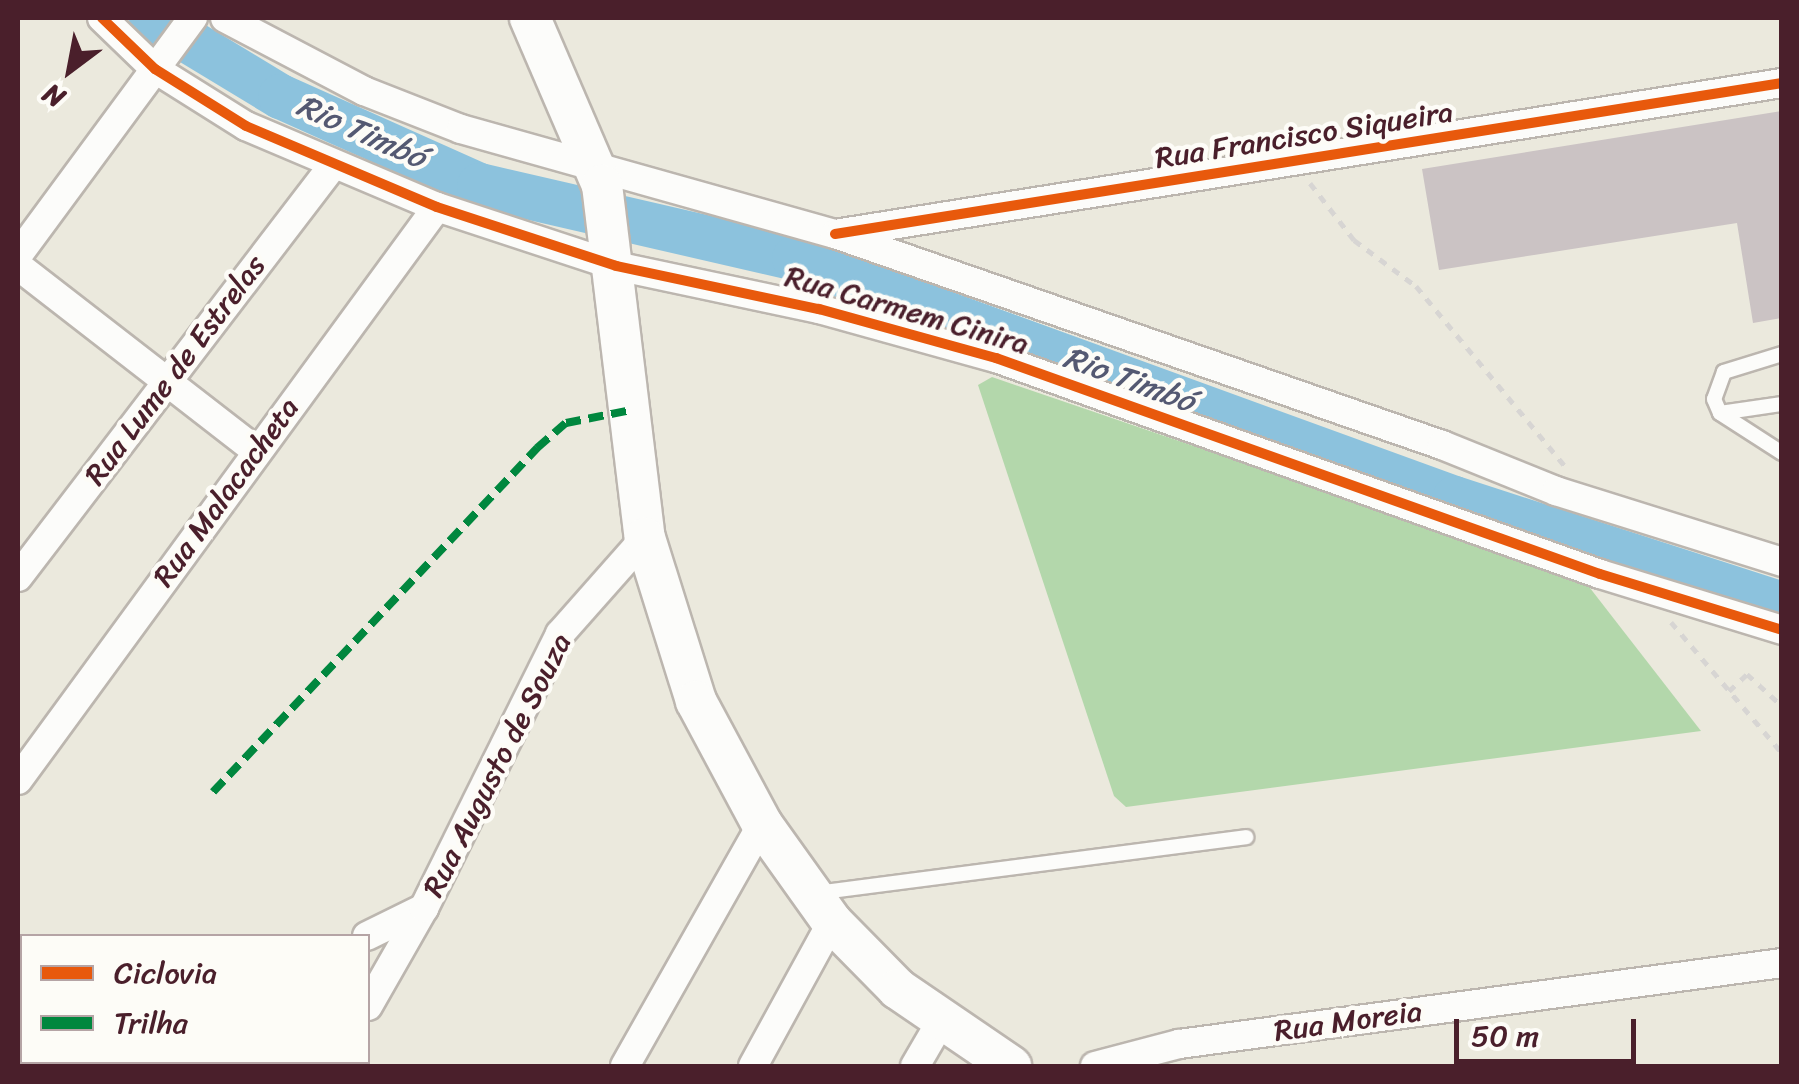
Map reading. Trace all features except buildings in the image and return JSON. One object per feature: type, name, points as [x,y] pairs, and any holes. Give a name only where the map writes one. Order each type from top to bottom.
[{"type":"main road","points":[[530,18],[598,174],[614,255],[645,538],[689,684],[762,824],[821,908],[940,1022],[1011,1066]]},
{"type":"street","name":"Rua Carmem Cinira","points":[[102,18],[246,126],[437,207],[996,358],[1639,587],[1782,630]]},
{"type":"street","points":[[18,255],[193,18]]},
{"type":"street","name":"Rua Carmem Cinira","points":[[224,18],[364,92],[461,129],[598,174],[834,234],[1601,506],[1782,562]]},
{"type":"street","name":"Rua Francisco Siqueira","points":[[834,234],[1782,83]]},
{"type":"street","name":"Rua Lume de Estrelas","points":[[18,577],[334,164]]},
{"type":"street","name":"Rua Malacacheta","points":[[18,780],[255,450],[437,207]]},
{"type":"street","points":[[18,266],[255,450]]},
{"type":"street","name":"Rua Augusto de Souza","points":[[370,1002],[424,908],[560,634],[645,538]]},
{"type":"street","points":[[625,1066],[762,824]]},
{"type":"street","points":[[370,934],[424,908]]},
{"type":"street","points":[[752,1066],[821,908]]},
{"type":"street","name":"Rua Moreia","points":[[1094,1066],[1179,1044],[1782,963]]},
{"type":"street","points":[[916,1066],[940,1022]]},
{"type":"lane","points":[[1782,354],[1724,372],[1714,385],[1720,413],[1782,453]]},
{"type":"lane","points":[[1720,413],[1782,404]]},
{"type":"lane","points":[[821,908],[1246,837]]},
{"type":"path","points":[[1297,163],[1327,210],[1416,286],[1477,368],[1601,506]]},
{"type":"path","points":[[1639,587],[1782,753]]},
{"type":"path","points":[[1728,692],[1747,674],[1782,706]]},
{"type":"green space","points":[[992,377],[1583,579],[1701,731],[1126,807],[1114,796],[978,385]]},
{"type":"waterway","name":"Rio Timbó","points":[[151,18],[280,96],[479,185],[794,258],[1454,498],[1782,604]]},
{"type":"marked path","points":[[213,792],[537,448],[566,423],[631,410]]},
{"type":"cycle path","points":[[102,18],[155,69],[246,126],[437,207],[616,266],[819,309],[996,358],[1600,574],[1782,630]]},
{"type":"cycle path","points":[[835,234],[1782,83]]}]
